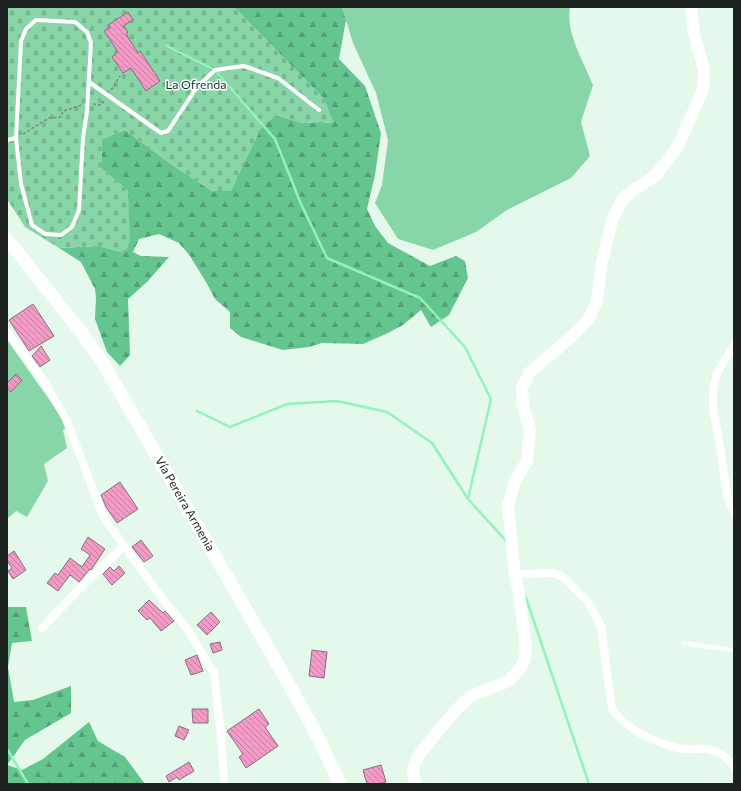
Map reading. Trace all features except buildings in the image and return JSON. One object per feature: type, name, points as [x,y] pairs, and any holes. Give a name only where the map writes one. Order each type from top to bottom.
[{"type":"main road","name":"Vía Pereira Armenia","points":[[7,239],[86,338],[103,363],[284,676],[316,733],[340,784]]},
{"type":"street","points":[[416,784],[413,775],[414,765],[421,752],[454,712],[471,696],[508,681],[521,667],[525,659],[526,648],[515,576],[508,506],[515,481],[527,461],[530,430],[523,406],[522,387],[530,372],[571,337],[589,319],[597,300],[602,263],[612,220],[621,202],[627,195],[656,175],[678,147],[703,89],[704,70],[694,33],[692,7]]},
{"type":"street","points":[[7,333],[42,378],[66,419],[104,518],[158,593],[188,630],[214,673],[222,745],[224,784]]},
{"type":"street","points":[[734,345],[717,373],[713,390],[713,408],[727,495],[734,512]]},
{"type":"street","points":[[42,628],[79,589],[124,546]]},
{"type":"street","points":[[515,576],[519,574],[554,573],[563,577],[588,602],[601,626],[612,708],[620,720],[632,729],[660,743],[691,750],[707,749],[731,756],[734,767]]},
{"type":"lane","points":[[36,20],[75,22],[87,32],[91,43],[89,82],[83,138],[79,210],[72,227],[61,235],[46,234],[32,225],[21,184],[16,138],[21,41],[26,29],[36,20]]},
{"type":"lane","points":[[89,82],[161,133],[168,131],[197,87],[215,70],[244,66],[278,78],[319,110]]},
{"type":"lane","points":[[7,140],[16,138]]},
{"type":"lane","points":[[683,643],[734,650]]},
{"type":"path","points":[[16,138],[49,118],[61,117],[62,111],[86,104],[101,105],[120,76]]},
{"type":"green space","name":"La Ofrenda","points":[[7,7],[234,7],[324,99],[334,123],[303,123],[275,115],[261,128],[231,191],[212,191],[174,166],[125,130],[102,139],[101,168],[128,191],[130,241],[125,253],[99,246],[59,248],[25,227],[7,199]]},
{"type":"green space","points":[[234,7],[342,7],[346,20],[339,59],[365,86],[381,133],[375,175],[367,209],[375,226],[388,243],[430,266],[456,256],[465,261],[468,278],[449,315],[431,327],[421,310],[403,325],[363,344],[322,343],[309,347],[283,350],[241,337],[230,328],[230,312],[215,299],[190,256],[179,243],[159,234],[139,239],[133,252],[141,256],[169,257],[147,282],[128,299],[130,355],[120,366],[107,352],[95,319],[95,289],[81,262],[59,248],[99,246],[125,253],[128,191],[101,168],[102,139],[125,130],[174,166],[212,191],[230,191],[261,128],[275,115],[303,123],[333,123],[324,99]]},
{"type":"green space","points":[[342,7],[570,7],[569,17],[573,37],[580,57],[593,85],[581,122],[590,156],[571,178],[507,210],[476,232],[433,250],[398,239],[375,203],[382,185],[388,140],[376,93],[353,43]]},
{"type":"green space","points":[[7,340],[68,426],[63,430],[67,448],[44,464],[48,481],[27,517],[16,511],[7,519]]},
{"type":"green space","points":[[7,607],[26,607],[32,641],[12,643],[8,667],[14,702],[33,700],[71,686],[71,713],[25,740],[7,765]]},
{"type":"green space","points":[[89,722],[98,741],[125,757],[145,784],[7,784],[7,765],[22,770],[43,759]]},
{"type":"waterway","points":[[167,46],[215,70],[275,139],[301,204],[327,258],[420,298],[465,347],[491,399],[468,499]]},
{"type":"waterway","points":[[197,411],[230,427],[287,404],[337,401],[387,412],[432,443],[468,499],[508,543]]},
{"type":"waterway","points":[[525,595],[589,784]]},
{"type":"waterway","points":[[7,749],[28,784]]}]
